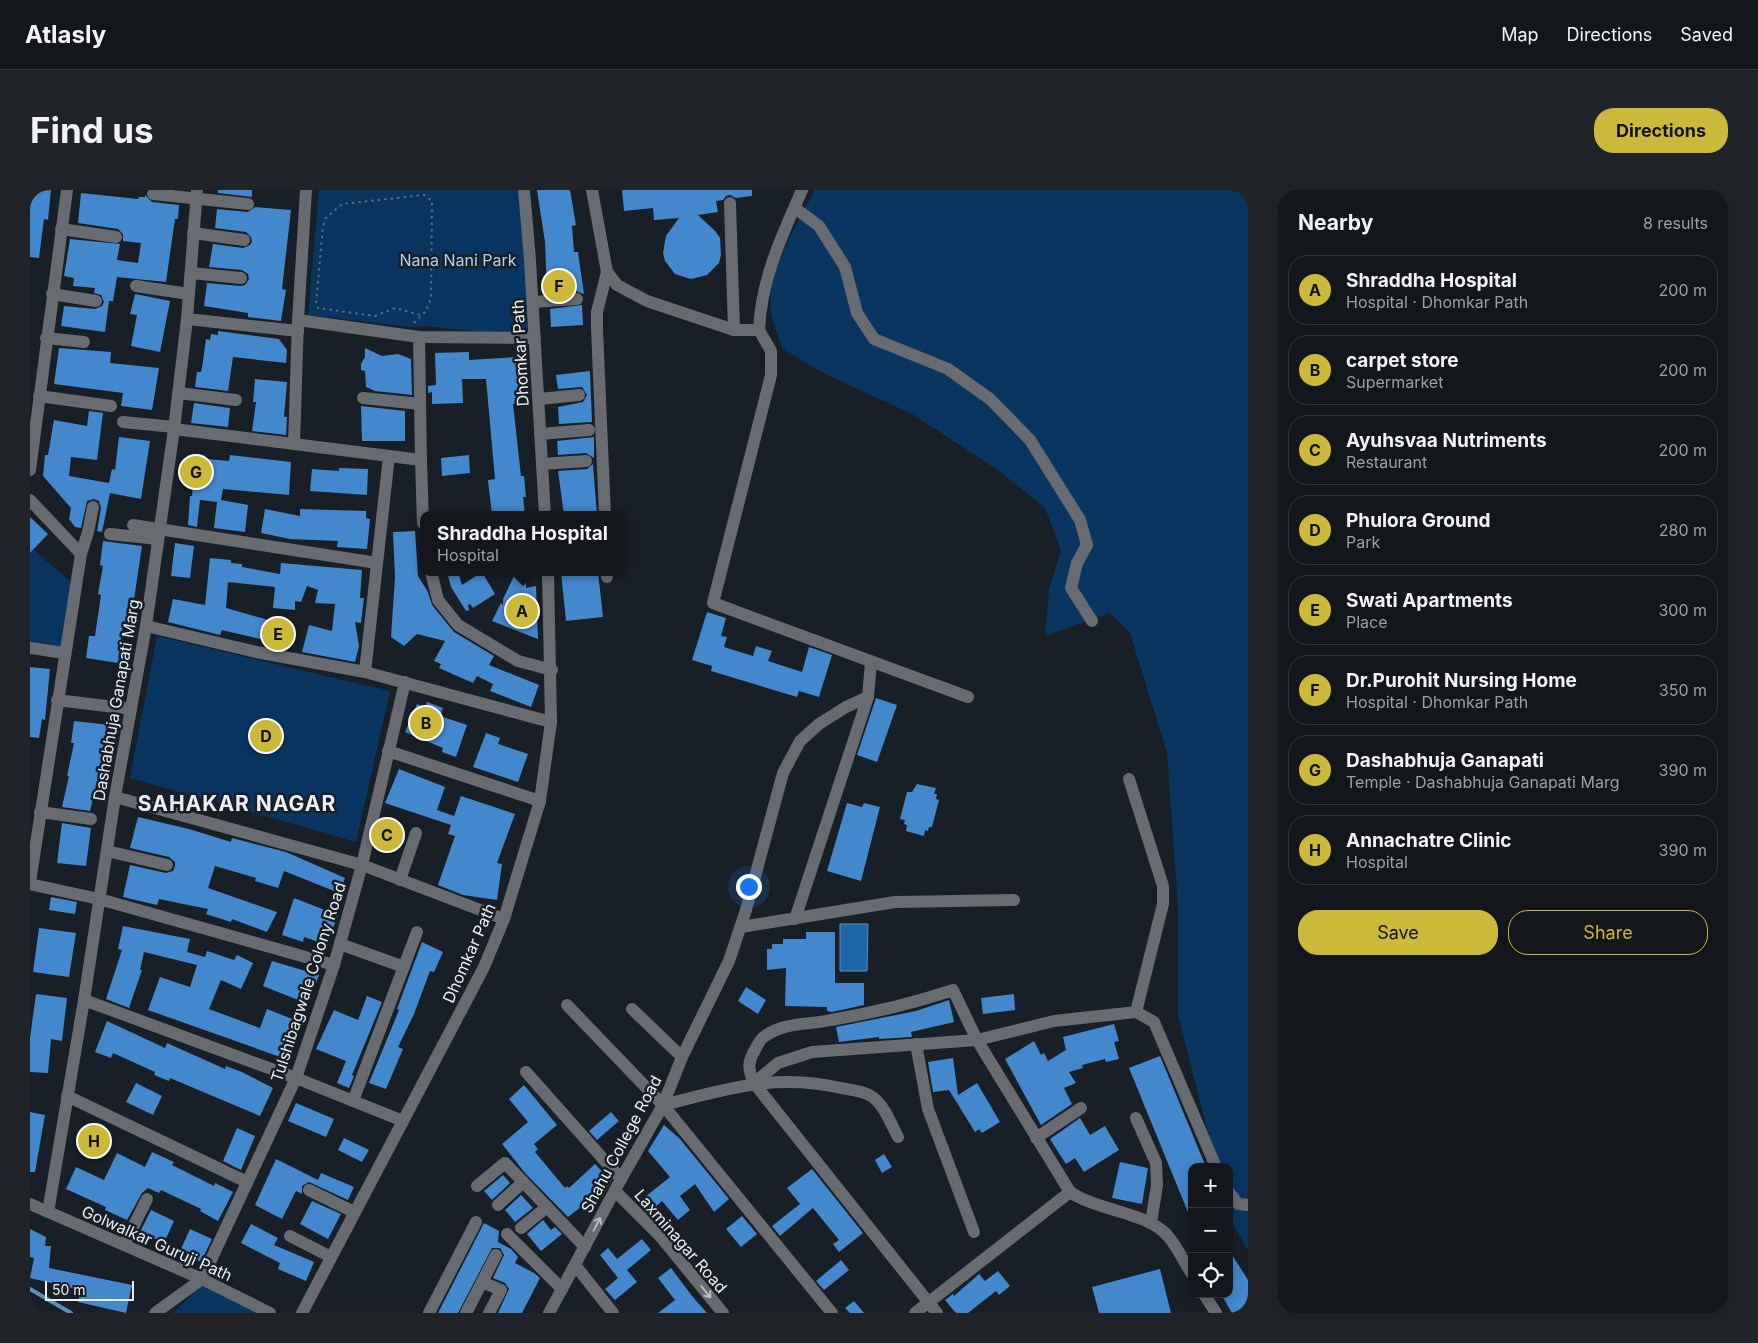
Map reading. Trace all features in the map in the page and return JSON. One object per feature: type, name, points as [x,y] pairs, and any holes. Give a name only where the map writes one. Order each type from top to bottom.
[{"type":"street","points":[[30,470],[67,190]]},
{"type":"street","points":[[294,444],[298,326],[306,190]]},
{"type":"street","name":"Dhomkar Path","points":[[524,190],[533,302],[545,511]]},
{"type":"street","points":[[592,190],[608,272],[617,285],[647,301],[734,330],[759,330]]},
{"type":"street","points":[[802,190],[767,274],[760,306],[759,330],[771,351],[770,375],[713,602],[968,697]]},
{"type":"street","points":[[153,194],[197,194],[248,204]]},
{"type":"street","name":"Dashabhuja Ganapati Marg","points":[[48,1212],[84,1000],[115,796],[146,626],[174,428],[187,319],[197,194]]},
{"type":"street","points":[[730,203],[734,330]]},
{"type":"street","points":[[795,208],[819,226],[845,267],[856,312],[874,339],[948,369],[990,399],[1030,440],[1080,520],[1087,546],[1077,563],[1071,588],[1092,620]]},
{"type":"street","points":[[61,229],[116,236]]},
{"type":"street","points":[[194,234],[244,240]]},
{"type":"street","points":[[605,511],[597,312],[608,272]]},
{"type":"street","points":[[191,273],[241,278]]},
{"type":"street","points":[[136,286],[189,294]]},
{"type":"street","points":[[52,294],[96,301]]},
{"type":"street","points":[[533,302],[577,299]]},
{"type":"street","points":[[187,319],[298,326],[419,337],[535,338]]},
{"type":"street","points":[[419,337],[423,511]]},
{"type":"street","points":[[46,338],[84,342]]},
{"type":"street","points":[[178,394],[236,400]]},
{"type":"street","points":[[538,399],[579,395]]},
{"type":"street","points":[[39,396],[112,406]]},
{"type":"street","points":[[363,398],[420,404]]},
{"type":"street","points":[[123,422],[421,460]]},
{"type":"street","points":[[540,434],[589,430]]},
{"type":"street","points":[[365,672],[389,456]]},
{"type":"street","points":[[542,464],[586,461]]},
{"type":"street","points":[[30,500],[81,554]]},
{"type":"street","points":[[93,507],[81,554],[64,653],[30,883],[99,899],[334,965]]},
{"type":"street","points":[[133,525],[159,534]]},
{"type":"street","points":[[110,534],[159,534],[377,563]]},
{"type":"street","points":[[432,576],[438,600],[458,625],[518,661],[552,670]]},
{"type":"street","name":"Dhomkar Path","points":[[302,1313],[484,968],[504,919],[540,801],[551,722],[552,670],[548,576]]},
{"type":"street","points":[[146,626],[256,652],[365,672],[551,722]]},
{"type":"street","points":[[30,648],[64,653]]},
{"type":"street","points":[[795,919],[868,697],[872,662]]},
{"type":"street","name":"Tulshibagwale Colony Road","points":[[202,1279],[296,1078],[334,965],[362,865],[404,682]]},
{"type":"street","name":"Shahu College Road","points":[[550,1313],[620,1179],[664,1105],[682,1057],[729,961],[741,927],[783,773],[800,741],[819,724],[846,706],[868,697]]},
{"type":"street","points":[[57,700],[131,709]]},
{"type":"street","points":[[388,751],[540,801]]},
{"type":"street","points":[[1129,779],[1163,886],[1163,904],[1136,1012]]},
{"type":"street","points":[[115,796],[362,865],[504,919]]},
{"type":"street","points":[[40,812],[91,819]]},
{"type":"street","points":[[400,880],[416,832]]},
{"type":"street","points":[[106,851],[167,865]]},
{"type":"street","points":[[741,927],[895,902],[1014,900]]},
{"type":"street","points":[[354,1101],[417,932]]},
{"type":"street","points":[[340,944],[404,966]]},
{"type":"street","points":[[937,1313],[754,1083],[748,1070],[749,1060],[763,1036],[798,1024],[828,1021],[861,1014],[953,990],[977,1040],[1070,1192],[1081,1200],[1151,1223],[1167,1234],[1188,1268]]},
{"type":"street","points":[[84,1000],[296,1078],[403,1121]]},
{"type":"street","points":[[567,1005],[664,1105],[832,1313]]},
{"type":"street","points":[[632,1009],[682,1057]]},
{"type":"street","points":[[754,1083],[778,1063],[812,1052],[977,1040],[1054,1021],[1136,1012],[1154,1022],[1214,1163]]},
{"type":"street","points":[[916,1044],[928,1109],[974,1232]]},
{"type":"street","points":[[526,1072],[620,1179]]},
{"type":"street","points":[[664,1105],[754,1083],[793,1080],[818,1083],[870,1095],[879,1103],[898,1138]]},
{"type":"street","points":[[67,1096],[247,1182]]},
{"type":"street","points":[[1036,1138],[1081,1108]]},
{"type":"street","points":[[1136,1118],[1156,1163],[1157,1185],[1151,1223]]},
{"type":"street","points":[[477,1186],[505,1163],[585,1247]]},
{"type":"street","points":[[498,1205],[523,1182]]},
{"type":"street","points":[[309,1190],[354,1212]]},
{"type":"street","name":"Laxminagar Road","points":[[615,1191],[660,1236],[723,1313]]},
{"type":"street","points":[[915,1313],[1070,1192]]},
{"type":"street","points":[[1233,1197],[1238,1204],[1248,1205]]},
{"type":"street","points":[[124,1245],[147,1199]]},
{"type":"street","name":"Golwalkar Guruji Path","points":[[30,1204],[202,1279],[270,1313]]},
{"type":"street","points":[[521,1228],[547,1207]]},
{"type":"street","points":[[429,1313],[476,1222]]},
{"type":"street","points":[[508,1234],[562,1289]]},
{"type":"street","points":[[290,1236],[331,1257]]},
{"type":"street","points":[[466,1313],[496,1255]]},
{"type":"street","points":[[575,1265],[613,1313]]},
{"type":"street","points":[[155,1313],[202,1279]]},
{"type":"street","points":[[482,1282],[501,1290],[489,1313]]},
{"type":"street","points":[[1207,1298],[1216,1313]]},
{"type":"path","points":[[424,195],[432,201],[431,298],[426,311],[420,315],[395,308],[375,316],[318,308],[316,304],[323,226],[326,218],[332,212],[342,204],[424,195]]},
{"type":"green space","name":"Nana Nani Park","points":[[319,190],[524,190],[535,338],[427,326],[411,327],[308,315]]},
{"type":"green space","points":[[815,190],[1248,190],[1248,1250],[1233,1224],[1233,1163],[1216,1163],[1178,1015],[1178,906],[1167,753],[1130,633],[1110,613],[1045,636],[1049,590],[1061,550],[1045,508],[998,470],[912,414],[823,373],[783,349],[771,312],[771,297],[778,265],[792,233]]},
{"type":"green space","points":[[30,547],[76,586],[64,653],[30,646]]},
{"type":"green space","points":[[157,636],[390,691],[356,842],[130,778]]},
{"type":"green space","points":[[206,1281],[269,1313],[173,1313]]},
{"type":"shaded area","points":[[840,924],[868,924],[867,971],[840,971]]},
{"type":"building","points":[[35,190],[51,190],[48,220],[44,219],[39,258],[30,257],[30,191],[35,192]]},
{"type":"building","points":[[218,190],[252,190],[252,197],[218,193]]},
{"type":"building","points":[[537,190],[570,190],[576,225],[572,226],[574,252],[578,252],[584,294],[576,291],[547,293],[545,242]]},
{"type":"building","points":[[622,190],[752,190],[752,196],[736,198],[730,195],[726,196],[723,200],[716,201],[718,212],[698,215],[720,238],[721,255],[719,263],[707,275],[691,279],[675,274],[665,261],[663,253],[666,236],[679,218],[654,220],[653,208],[624,211]]},
{"type":"building","points":[[81,193],[138,199],[139,197],[145,197],[145,195],[152,202],[179,205],[178,219],[175,219],[166,282],[117,277],[113,301],[109,301],[105,332],[61,326],[64,306],[95,309],[102,306],[104,302],[101,295],[94,293],[95,288],[73,286],[74,278],[64,276],[70,239],[120,244],[117,260],[138,263],[141,243],[123,241],[123,234],[118,229],[78,223]]},
{"type":"building","points":[[255,207],[291,210],[282,289],[286,290],[281,321],[248,317],[248,313],[204,306],[207,283],[241,286],[245,285],[249,279],[248,274],[242,270],[209,267],[213,244],[243,248],[252,242],[251,237],[246,232],[215,228],[217,209],[248,212]]},
{"type":"building","points":[[135,294],[170,301],[160,352],[131,346],[137,315],[130,314]]},
{"type":"building","points":[[582,305],[583,325],[551,327],[550,309]]},
{"type":"building","points":[[218,331],[279,339],[287,350],[286,363],[233,357],[228,391],[195,387],[197,372],[201,372],[202,368],[206,339],[210,340],[211,334],[218,335]]},
{"type":"building","points":[[59,348],[111,352],[110,363],[159,368],[152,410],[121,406],[123,393],[54,384]]},
{"type":"building","points":[[365,348],[382,356],[398,354],[411,359],[412,395],[375,391],[366,387],[365,371],[361,370],[361,364],[365,357]]},
{"type":"building","points":[[469,352],[469,360],[517,357],[519,404],[513,404],[521,476],[524,476],[526,497],[523,497],[525,511],[492,511],[488,480],[495,479],[486,379],[462,379],[463,403],[432,404],[432,392],[428,393],[428,386],[436,385],[435,353]]},
{"type":"building","points":[[590,371],[592,422],[559,424],[558,407],[583,402],[587,395],[582,387],[558,389],[556,375]]},
{"type":"building","points":[[255,379],[287,382],[284,417],[287,417],[286,435],[252,431],[256,402],[253,402]]},
{"type":"building","points":[[194,403],[230,408],[228,427],[191,423]]},
{"type":"building","points":[[361,406],[405,411],[405,441],[362,441]]},
{"type":"building","points":[[89,411],[103,413],[97,460],[71,457],[69,476],[109,483],[112,469],[115,470],[119,437],[150,441],[141,499],[110,493],[102,532],[97,531],[101,508],[99,501],[94,499],[87,501],[81,528],[75,527],[69,519],[71,508],[43,476],[45,455],[48,455],[54,420],[87,426]]},
{"type":"building","points":[[594,437],[594,458],[586,453],[558,455],[557,441]]},
{"type":"building","points":[[230,455],[291,462],[289,495],[223,489],[221,500],[248,505],[245,532],[214,528],[217,502],[200,500],[197,527],[188,525],[196,458],[229,461]]},
{"type":"building","points":[[469,455],[470,473],[442,476],[441,458]]},
{"type":"building","points":[[593,464],[597,511],[563,511],[558,471],[587,469]]},
{"type":"building","points":[[339,468],[368,469],[367,495],[310,491],[312,469],[339,471]]},
{"type":"building","points":[[265,509],[300,516],[300,509],[366,511],[366,518],[370,519],[367,549],[337,547],[338,541],[290,539],[261,533]]},
{"type":"building","points":[[30,517],[48,534],[30,553]]},
{"type":"building","points":[[415,531],[418,576],[428,592],[432,605],[454,632],[494,656],[489,665],[539,685],[531,707],[490,691],[493,684],[477,676],[473,683],[439,668],[441,664],[434,661],[445,641],[417,634],[404,646],[391,637],[395,577],[393,532]]},
{"type":"building","points":[[103,541],[142,546],[130,626],[123,625],[118,663],[86,658],[89,636],[95,636],[101,595],[98,594],[103,566],[100,565]]},
{"type":"building","points":[[175,543],[194,546],[190,578],[171,576]]},
{"type":"building","points":[[210,558],[231,560],[231,563],[242,564],[242,567],[280,574],[281,563],[362,570],[360,598],[364,598],[361,623],[355,622],[359,646],[355,662],[302,652],[309,625],[332,631],[335,604],[315,603],[318,590],[307,586],[301,602],[295,601],[295,610],[273,608],[275,587],[228,582],[226,608],[272,621],[273,619],[292,626],[284,649],[263,642],[264,640],[222,630],[220,635],[168,622],[173,599],[205,605]]},
{"type":"building","points":[[448,576],[459,576],[462,585],[476,576],[484,576],[495,594],[473,608],[470,604],[468,605],[469,610],[466,611],[451,587]]},
{"type":"building","points":[[514,576],[526,576],[526,588],[536,586],[538,639],[492,621],[501,603],[503,605],[503,599]]},
{"type":"building","points":[[561,576],[598,576],[603,617],[566,621]]},
{"type":"building","points":[[707,612],[726,618],[721,636],[727,637],[724,647],[753,656],[756,646],[772,651],[768,661],[802,672],[809,647],[832,655],[819,697],[799,691],[797,697],[711,671],[712,666],[692,660]]},
{"type":"building","points":[[30,667],[50,669],[45,720],[42,719],[39,738],[30,737]]},
{"type":"building","points":[[876,698],[897,705],[877,762],[857,755]]},
{"type":"building","points":[[427,702],[443,708],[440,716],[467,725],[456,757],[442,752],[443,748],[405,732],[417,704],[425,707]]},
{"type":"building","points":[[74,721],[110,725],[107,748],[105,747],[90,811],[62,807],[74,743],[71,743]]},
{"type":"building","points":[[486,733],[500,738],[498,744],[528,754],[518,782],[473,767]]},
{"type":"building","points":[[399,769],[445,787],[437,810],[454,816],[461,796],[515,814],[497,863],[502,864],[497,900],[463,895],[438,885],[455,836],[448,834],[451,825],[385,803]]},
{"type":"building","points":[[917,784],[936,788],[934,794],[937,794],[936,799],[939,800],[932,827],[929,827],[928,831],[925,830],[924,836],[906,831],[907,825],[904,824],[905,820],[900,819],[907,792],[912,792]]},
{"type":"building","points":[[847,803],[862,807],[864,803],[880,807],[861,881],[827,871]]},
{"type":"building","points":[[138,817],[189,829],[231,842],[232,838],[286,852],[345,878],[339,893],[284,871],[278,888],[255,881],[256,878],[215,866],[208,888],[277,912],[267,932],[232,919],[231,922],[206,914],[208,909],[159,899],[157,905],[123,897],[130,865],[166,873],[173,871],[175,866],[175,862],[169,857],[130,848]]},
{"type":"building","points":[[62,823],[91,828],[86,866],[57,863]]},
{"type":"building","points":[[51,897],[77,902],[75,914],[49,910]]},
{"type":"building","points":[[294,898],[338,915],[327,945],[304,937],[303,942],[282,935]]},
{"type":"building","points":[[123,926],[190,939],[187,952],[205,957],[207,951],[234,960],[237,955],[253,963],[241,989],[221,980],[209,1009],[260,1028],[267,1009],[300,1022],[286,1059],[148,1010],[160,977],[190,987],[197,965],[144,952],[140,970],[142,970],[129,1008],[106,999],[122,950],[118,949]]},
{"type":"building","points":[[39,928],[76,933],[69,977],[33,972]]},
{"type":"building","points":[[806,932],[835,932],[835,983],[864,983],[864,1005],[832,1012],[827,1011],[827,1007],[785,1006],[786,968],[767,970],[767,949],[772,949],[772,944],[783,944],[783,939],[806,939]]},
{"type":"building","points":[[422,942],[443,952],[434,972],[430,971],[414,1014],[398,1047],[403,1049],[386,1089],[369,1083],[399,1010],[397,1009]]},
{"type":"building","points":[[272,961],[319,975],[308,1004],[263,986]]},
{"type":"building","points":[[746,987],[766,1000],[758,1014],[738,1001]]},
{"type":"building","points":[[36,994],[67,998],[62,1041],[51,1039],[48,1073],[30,1072],[30,1038]]},
{"type":"building","points":[[1014,994],[1015,1010],[983,1014],[981,998]]},
{"type":"building","points":[[367,996],[382,1002],[352,1075],[354,1076],[349,1088],[337,1083],[346,1061],[316,1049],[334,1010],[358,1020]]},
{"type":"building","points":[[949,1000],[954,1022],[911,1032],[912,1037],[879,1039],[879,1037],[839,1042],[836,1027],[916,1011]]},
{"type":"building","points":[[107,1021],[165,1048],[167,1043],[225,1069],[226,1066],[242,1072],[273,1088],[260,1116],[170,1078],[169,1081],[154,1075],[155,1072],[113,1053],[111,1058],[95,1052]]},
{"type":"building","points":[[1114,1024],[1119,1041],[1114,1042],[1119,1059],[1106,1062],[1105,1059],[1082,1065],[1083,1068],[1069,1072],[1076,1083],[1064,1088],[1072,1104],[1041,1125],[1005,1059],[1034,1041],[1041,1055],[1044,1053],[1048,1061],[1066,1050],[1063,1037]]},
{"type":"building","points":[[1160,1056],[1204,1163],[1188,1163],[1188,1212],[1129,1068]]},
{"type":"building","points":[[953,1058],[958,1095],[977,1083],[1000,1122],[982,1133],[979,1129],[975,1132],[949,1090],[933,1092],[928,1062]]},
{"type":"building","points":[[136,1083],[162,1096],[153,1115],[126,1102]]},
{"type":"building","points":[[524,1085],[557,1125],[534,1144],[538,1149],[535,1152],[565,1188],[567,1186],[569,1188],[595,1164],[611,1181],[605,1192],[589,1206],[586,1203],[568,1217],[525,1173],[502,1144],[528,1122],[509,1099]]},
{"type":"building","points":[[296,1103],[334,1119],[326,1137],[288,1121]]},
{"type":"building","points":[[30,1112],[45,1115],[35,1172],[30,1172]]},
{"type":"building","points":[[611,1112],[619,1121],[597,1140],[589,1131]]},
{"type":"building","points":[[1080,1118],[1090,1135],[1105,1126],[1119,1150],[1084,1172],[1075,1158],[1066,1164],[1050,1139]]},
{"type":"building","points":[[664,1125],[680,1139],[729,1199],[714,1212],[695,1184],[680,1196],[690,1210],[678,1220],[662,1201],[654,1208],[645,1197],[670,1177],[648,1151]]},
{"type":"building","points":[[237,1128],[255,1136],[241,1170],[223,1161]]},
{"type":"building","points":[[344,1138],[369,1150],[362,1162],[338,1150]]},
{"type":"building","points":[[152,1152],[174,1162],[172,1165],[214,1186],[215,1183],[233,1192],[218,1221],[200,1211],[201,1209],[161,1190],[159,1193],[148,1188],[142,1193],[127,1220],[105,1210],[106,1207],[66,1189],[76,1167],[104,1180],[117,1153],[145,1167]]},
{"type":"building","points":[[884,1154],[892,1167],[882,1173],[875,1160]]},
{"type":"building","points":[[276,1159],[318,1180],[321,1173],[354,1187],[348,1200],[309,1182],[302,1186],[302,1194],[296,1191],[282,1219],[255,1205]]},
{"type":"building","points":[[1120,1162],[1148,1168],[1142,1204],[1112,1198]]},
{"type":"building","points":[[812,1169],[863,1233],[839,1252],[833,1244],[839,1240],[813,1208],[780,1236],[772,1226],[800,1204],[787,1188]]},
{"type":"building","points":[[503,1175],[510,1183],[492,1200],[484,1191]]},
{"type":"building","points":[[521,1195],[533,1208],[515,1222],[505,1210]]},
{"type":"building","points":[[312,1201],[341,1214],[328,1239],[300,1224]]},
{"type":"building","points":[[151,1210],[174,1221],[164,1243],[140,1232]]},
{"type":"building","points":[[742,1216],[757,1234],[741,1247],[726,1229]]},
{"type":"building","points":[[543,1220],[551,1230],[555,1227],[562,1234],[541,1251],[527,1234]]},
{"type":"building","points":[[484,1223],[499,1231],[498,1242],[511,1249],[518,1257],[515,1263],[540,1278],[522,1313],[498,1313],[509,1289],[505,1283],[493,1278],[504,1255],[500,1248],[492,1248],[458,1313],[438,1313]]},
{"type":"building","points":[[251,1224],[278,1238],[274,1245],[314,1262],[306,1281],[278,1269],[280,1263],[241,1243]]},
{"type":"building","points":[[30,1229],[46,1237],[45,1246],[51,1246],[49,1268],[132,1285],[126,1313],[78,1302],[81,1290],[30,1278],[34,1258],[30,1257]]},
{"type":"building","points":[[190,1229],[212,1239],[201,1262],[180,1251]]},
{"type":"building","points":[[642,1239],[651,1250],[627,1270],[637,1282],[615,1300],[605,1289],[618,1278],[600,1255],[608,1248],[617,1259]]},
{"type":"building","points":[[1233,1256],[1248,1280],[1248,1313],[1232,1313],[1223,1298],[1233,1298]]},
{"type":"building","points":[[841,1260],[849,1270],[824,1290],[816,1281]]},
{"type":"building","points":[[671,1268],[707,1313],[658,1313],[675,1300],[658,1278]]},
{"type":"building","points":[[1160,1269],[1171,1313],[1099,1313],[1092,1287]]},
{"type":"building","points":[[998,1271],[1010,1286],[999,1295],[996,1291],[968,1313],[956,1313],[945,1300],[953,1294],[954,1296],[979,1274],[985,1281]]},
{"type":"building","points":[[854,1301],[864,1313],[850,1313],[845,1308]]},
{"type":"waterway","points":[[30,1289],[71,1313]]},
{"type":"place","name":"Dr.Purohit Nursing Home","points":[[559,286]]},
{"type":"place","name":"Dashabhuja Ganapati","points":[[196,472]]},
{"type":"place","name":"Shraddha Hospital","points":[[522,611]]},
{"type":"place","name":"Swati Apartments","points":[[278,634]]},
{"type":"place","name":"carpet store","points":[[426,723]]},
{"type":"place","name":"Phulora Ground","points":[[266,736]]},
{"type":"place","name":"Ayuhsvaa Nutriments","points":[[387,835]]},
{"type":"place","name":"Annachatre Clinic","points":[[94,1141]]},
{"type":"district","name":"SAHAKAR NAGAR","points":[[237,803]]}]
